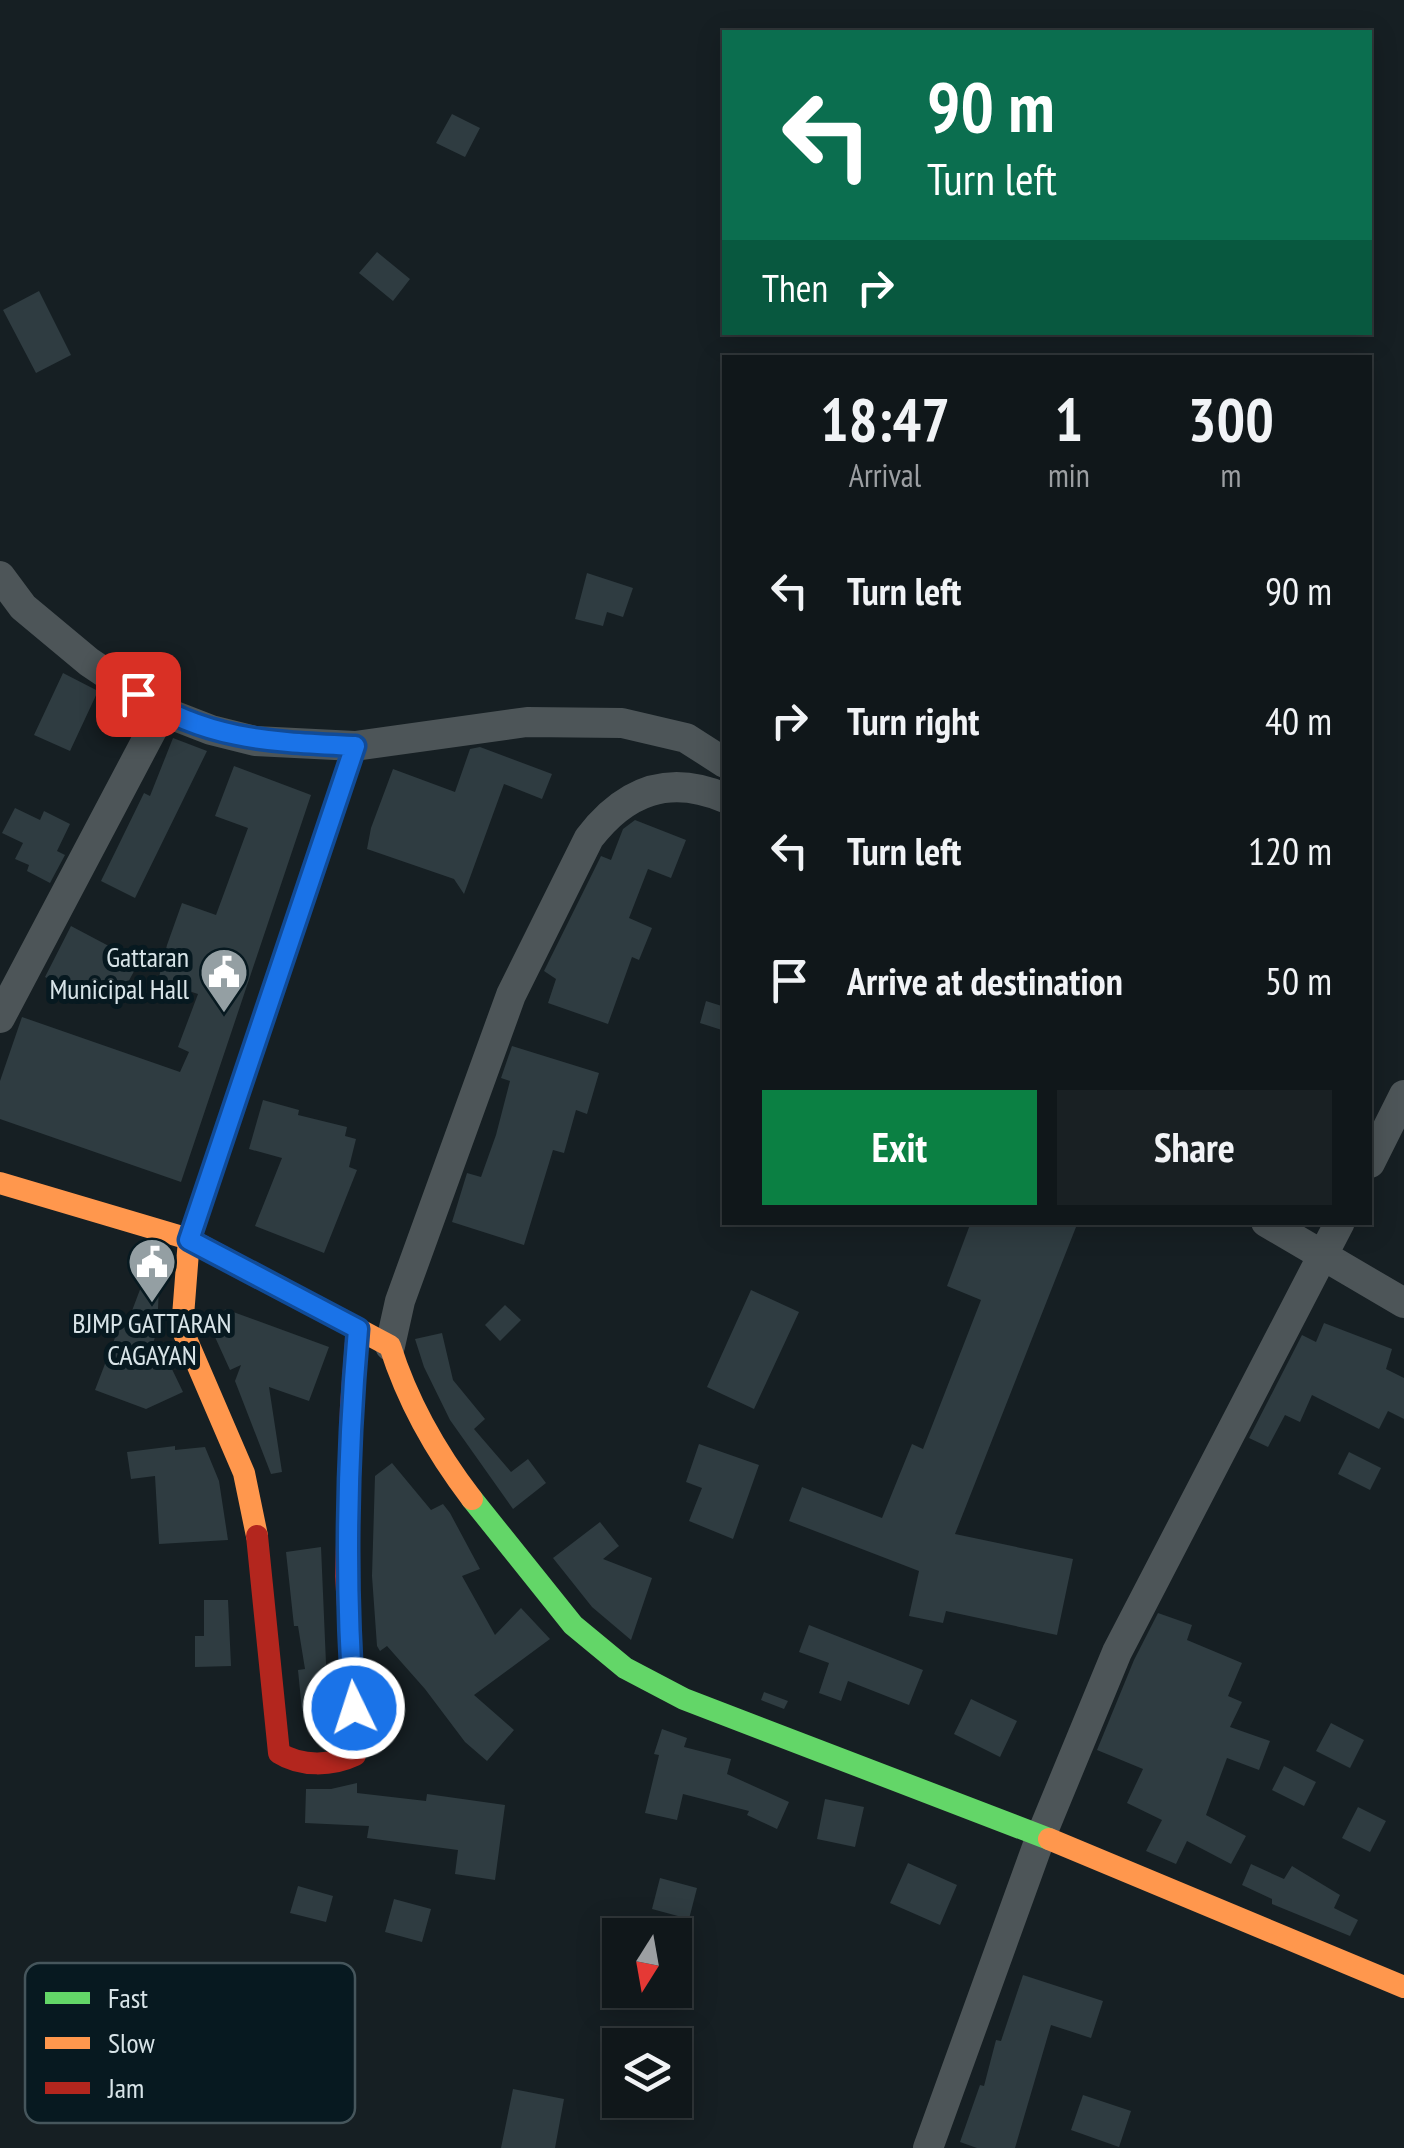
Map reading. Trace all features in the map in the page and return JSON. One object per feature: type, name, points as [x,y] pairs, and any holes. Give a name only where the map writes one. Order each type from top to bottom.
[{"type":"street","points":[[0,576],[23,607],[89,662],[162,711],[211,730],[255,740],[355,746],[527,722],[622,723],[686,738],[722,761]]},
{"type":"street","points":[[0,1018],[162,711]]},
{"type":"street","points":[[355,746],[189,1240],[182,1329],[210,1386],[244,1473],[262,1567],[279,1752],[290,1760],[341,1762],[355,1755],[357,1744],[346,1576],[351,1405],[358,1329]]},
{"type":"street","points":[[722,797],[688,786],[652,789],[602,821],[589,838],[511,994],[400,1300],[390,1346],[399,1383],[428,1436],[486,1517],[592,1645],[634,1674],[684,1699],[1041,1836],[1404,1987]]},
{"type":"street","points":[[1372,1158],[1404,1096]]},
{"type":"street","points":[[0,1183],[189,1240],[390,1346]]},
{"type":"street","points":[[1271,1225],[1404,1302]]},
{"type":"street","points":[[928,2148],[1041,1836],[1118,1652],[1338,1225]]},
{"type":"building","points":[[452,114],[480,128],[465,157],[436,143]]},
{"type":"building","points":[[377,252],[410,279],[393,301],[359,273]]},
{"type":"building","points":[[39,291],[71,355],[36,373],[3,310]]},
{"type":"building","points":[[587,573],[633,588],[623,617],[607,612],[603,626],[575,619]]},
{"type":"building","points":[[63,673],[98,691],[70,751],[34,735]]},
{"type":"building","points":[[173,738],[207,751],[135,898],[101,881],[144,793],[150,796]]},
{"type":"building","points":[[480,747],[552,774],[542,799],[504,784],[464,894],[454,879],[367,849],[393,769],[455,792],[470,749]]},
{"type":"building","points":[[234,766],[311,795],[181,1182],[0,1119],[0,1081],[22,1017],[180,1072],[189,1052],[178,1047],[198,994],[158,981],[182,903],[216,915],[248,828],[215,816]]},
{"type":"building","points":[[15,808],[40,820],[44,811],[70,824],[57,851],[65,855],[50,883],[27,871],[29,865],[15,859],[23,843],[2,833]]},
{"type":"building","points":[[635,820],[686,840],[671,878],[648,869],[629,918],[652,928],[639,960],[632,957],[608,1024],[548,1003],[556,979],[544,971],[601,856],[611,860],[623,829]]},
{"type":"building","points":[[71,926],[139,962],[119,999],[98,988],[91,1001],[45,977]]},
{"type":"building","points":[[706,1001],[722,1006],[722,1030],[700,1023]]},
{"type":"building","points":[[512,1046],[599,1073],[587,1114],[576,1110],[564,1153],[553,1150],[524,1245],[452,1222],[467,1173],[481,1177],[496,1135],[510,1081],[501,1078]]},
{"type":"building","points":[[263,1100],[299,1110],[298,1115],[347,1127],[345,1136],[356,1139],[349,1167],[357,1170],[324,1253],[255,1226],[282,1158],[249,1149]]},
{"type":"building","points":[[970,1225],[1077,1225],[955,1534],[1073,1559],[1057,1635],[946,1611],[943,1623],[909,1616],[919,1571],[789,1521],[802,1487],[882,1518],[912,1444],[923,1449],[981,1300],[947,1286]]},
{"type":"building","points":[[144,1279],[159,1285],[157,1332],[147,1359],[170,1365],[183,1392],[146,1409],[95,1390],[121,1322],[127,1324]]},
{"type":"building","points":[[751,1290],[799,1312],[754,1409],[707,1387]]},
{"type":"building","points":[[505,1305],[521,1320],[500,1341],[485,1325]]},
{"type":"building","points":[[225,1309],[329,1347],[309,1401],[269,1387],[282,1472],[271,1474],[235,1381],[241,1365],[230,1370],[215,1337]]},
{"type":"building","points":[[1324,1323],[1392,1349],[1386,1369],[1404,1378],[1404,1419],[1388,1411],[1379,1429],[1312,1395],[1300,1422],[1285,1415],[1268,1447],[1249,1438],[1302,1335],[1316,1342]]},
{"type":"building","points":[[442,1333],[453,1380],[485,1419],[474,1429],[511,1472],[528,1459],[546,1483],[513,1509],[450,1420],[424,1367],[415,1339]]},
{"type":"building","points":[[699,1444],[759,1465],[733,1539],[689,1521],[702,1488],[686,1482]]},
{"type":"building","points":[[175,1446],[175,1450],[205,1447],[219,1481],[228,1540],[159,1544],[155,1476],[131,1479],[127,1452]]},
{"type":"building","points":[[1349,1452],[1381,1468],[1370,1490],[1338,1474]]},
{"type":"building","points":[[392,1463],[431,1510],[443,1504],[450,1513],[480,1569],[462,1576],[495,1635],[521,1608],[550,1639],[474,1695],[514,1730],[487,1761],[465,1742],[387,1646],[380,1651],[377,1646],[372,1576],[375,1476]]},
{"type":"building","points":[[600,1522],[619,1546],[603,1559],[652,1578],[631,1640],[592,1607],[553,1558]]},
{"type":"building","points":[[321,1547],[328,1710],[302,1711],[298,1670],[305,1669],[298,1626],[294,1626],[286,1552]]},
{"type":"building","points":[[204,1600],[228,1600],[231,1666],[195,1667],[195,1636],[204,1636]]},
{"type":"building","points":[[1158,1613],[1192,1625],[1187,1640],[1242,1663],[1228,1696],[1242,1702],[1230,1727],[1270,1741],[1259,1770],[1227,1758],[1206,1815],[1246,1836],[1231,1864],[1187,1841],[1176,1864],[1146,1851],[1162,1820],[1127,1803],[1143,1769],[1097,1750]]},
{"type":"building","points":[[809,1625],[923,1670],[909,1705],[848,1681],[841,1701],[819,1693],[829,1663],[799,1652]]},
{"type":"building","points":[[764,1692],[788,1701],[784,1709],[761,1700]]},
{"type":"building","points":[[971,1699],[1017,1721],[1000,1757],[954,1734]]},
{"type":"building","points":[[1331,1723],[1364,1740],[1350,1768],[1316,1751]]},
{"type":"building","points":[[662,1729],[687,1738],[684,1747],[731,1759],[727,1774],[789,1802],[777,1829],[747,1815],[749,1811],[683,1794],[677,1820],[645,1813]]},
{"type":"building","points":[[1284,1766],[1316,1782],[1304,1806],[1272,1790]]},
{"type":"building","points":[[357,1783],[357,1793],[426,1801],[427,1794],[505,1805],[495,1880],[455,1874],[458,1850],[367,1838],[369,1826],[305,1823],[306,1789]]},
{"type":"building","points":[[825,1799],[864,1807],[855,1847],[817,1839]]},
{"type":"building","points":[[1358,1807],[1386,1821],[1370,1852],[1342,1838]]},
{"type":"building","points":[[908,1863],[957,1885],[940,1925],[890,1903]]},
{"type":"building","points":[[1251,1864],[1284,1879],[1292,1866],[1340,1895],[1334,1908],[1358,1920],[1350,1936],[1272,1904],[1272,1899],[1242,1885]]},
{"type":"building","points":[[660,1878],[697,1888],[689,1918],[652,1909]]},
{"type":"building","points":[[298,1886],[333,1896],[326,1922],[290,1913]]},
{"type":"building","points":[[394,1899],[431,1909],[422,1942],[385,1932]]},
{"type":"building","points":[[1023,1975],[1103,2001],[1091,2038],[1051,2025],[1015,2148],[977,2148],[960,2142]]},
{"type":"building","points":[[513,2089],[564,2099],[555,2148],[501,2148]]},
{"type":"building","points":[[1083,2095],[1131,2111],[1119,2147],[1071,2130]]},
{"type":"traffic: fast","points":[[472,1499],[573,1625],[625,1668],[684,1699],[1049,1839]]},
{"type":"traffic: slow","points":[[257,1536],[244,1473],[182,1329],[189,1239],[355,746]]},
{"type":"traffic: slow","points":[[0,1183],[189,1239],[390,1346],[424,1426],[472,1499]]},
{"type":"traffic: slow","points":[[1049,1839],[1404,1987]]},
{"type":"traffic: jam","points":[[257,1536],[279,1753],[297,1761],[317,1763],[355,1755],[346,1576],[357,1329]]},
{"type":"place","name":"Gattaran Municipal Hall","points":[[224,1014]]},
{"type":"place","name":"BJMP GATTARAN CAGAYAN","points":[[152,1304]]},
{"type":"route","points":[[138,694],[162,711],[211,730],[255,740],[355,746],[189,1240],[358,1329],[351,1405],[346,1576],[354,1708]]}]
